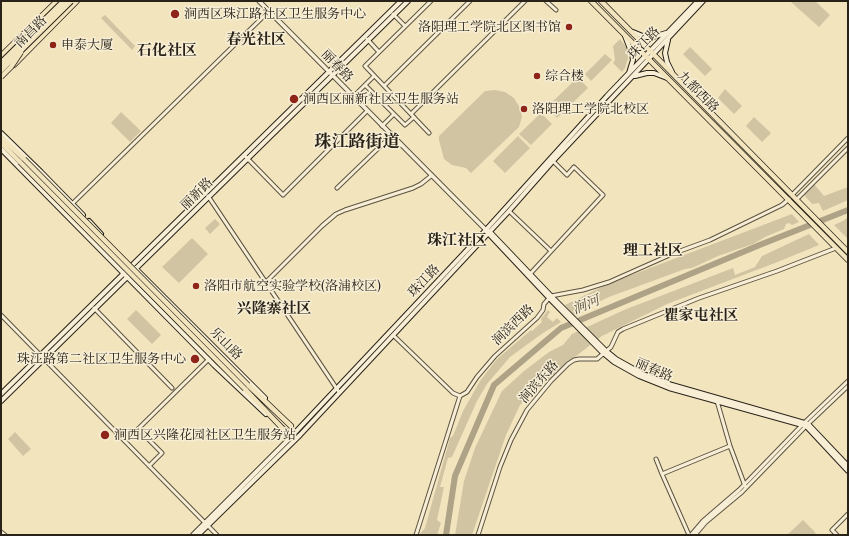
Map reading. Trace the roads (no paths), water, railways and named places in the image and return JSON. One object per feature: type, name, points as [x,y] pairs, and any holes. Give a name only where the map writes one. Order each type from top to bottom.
[{"type":"highway","name":"南昌路","points":[[1,63],[64,1]]},
{"type":"highway","name":"南昌路","points":[[1,70],[71,1]]},
{"type":"main road","name":"南昌路","points":[[1,56],[57,1]]},
{"type":"main road","name":"南昌路","points":[[1,78],[77,1]]},
{"type":"main road","name":"丽新路","points":[[367,38],[401,1]]},
{"type":"main road","name":"丽新路","points":[[130,271],[244,155],[408,1]]},
{"type":"main road","name":"九都西路","points":[[591,1],[831,240]]},
{"type":"main road","name":"九都西路","points":[[600,1],[805,207],[831,240]]},
{"type":"main road","name":"珠江路","points":[[198,535],[206,525],[294,437],[296,431],[393,335],[698,1]]},
{"type":"main road","name":"珠江路","points":[[670,33],[703,1]]},
{"type":"main road","points":[[630,30],[645,37],[653,37],[670,33]]},
{"type":"main road","points":[[624,33],[632,54],[631,75],[654,73],[669,78]]},
{"type":"main road","points":[[670,33],[665,53],[666,62],[674,75]]},
{"type":"main road","points":[[16,42],[16,48],[18,51],[26,52]]},
{"type":"main road","points":[[1,78],[11,67],[26,45]]},
{"type":"main road","name":"丽新路","points":[[1,401],[93,307],[248,159],[330,74]]},
{"type":"main road","name":"珠江路","points":[[294,437],[300,435],[338,390],[509,211],[631,75]]},
{"type":"main road","name":"乐山路","points":[[1,133],[72,204],[209,359],[242,392],[284,430],[294,437]]},
{"type":"main road","points":[[1,137],[246,387],[284,430]]},
{"type":"main road","name":"乐山路","points":[[1,137],[130,271]]},
{"type":"main road","points":[[1,142],[246,387],[291,426]]},
{"type":"main road","name":"乐山路","points":[[1,142],[130,271]]},
{"type":"main road","name":"乐山路","points":[[1,149],[246,379],[300,435]]},
{"type":"main road","name":"丽春路","points":[[488,232],[530,274],[550,297]]},
{"type":"main road","name":"丽春路","points":[[488,232],[604,352],[641,373],[672,385],[805,424]]},
{"type":"main road","points":[[831,240],[836,248],[848,260]]},
{"type":"main road","points":[[831,240],[848,252]]},
{"type":"main road","name":"丽新路","points":[[1,394],[43,357]]},
{"type":"main road","points":[[805,424],[848,466]]},
{"type":"main road","points":[[805,424],[848,471]]},
{"type":"main road","name":"珠江路","points":[[193,535],[206,525]]},
{"type":"street","name":"丽春路","points":[[259,1],[391,136],[488,232]]},
{"type":"street","points":[[429,133],[365,66],[430,1]]},
{"type":"street","points":[[384,86],[470,1]]},
{"type":"street","points":[[365,85],[405,126],[412,116],[525,1]]},
{"type":"street","points":[[546,1],[556,10]]},
{"type":"street","points":[[72,204],[269,11]]},
{"type":"street","points":[[391,11],[405,26]]},
{"type":"street","points":[[367,38],[380,52]]},
{"type":"street","points":[[356,94],[374,76]]},
{"type":"street","points":[[244,155],[283,195],[367,111]]},
{"type":"street","points":[[382,126],[394,114]]},
{"type":"street","points":[[337,188],[391,136]]},
{"type":"street","points":[[792,194],[848,138]]},
{"type":"street","points":[[797,199],[848,148]]},
{"type":"street","points":[[530,274],[603,195],[574,167],[566,175],[553,161]]},
{"type":"street","points":[[266,282],[336,214],[413,188],[431,176]]},
{"type":"street","points":[[206,193],[338,390]]},
{"type":"street","points":[[550,297],[583,290],[609,282],[672,254],[710,240],[782,205],[789,199]]},
{"type":"street","points":[[509,211],[551,251]]},
{"type":"street","points":[[604,352],[611,347],[618,332],[623,329],[699,298],[777,271],[836,248]]},
{"type":"street","name":"涧滨西路","points":[[416,535],[460,396],[467,392],[477,377],[495,356],[537,318],[541,313],[544,304],[550,297]]},
{"type":"street","points":[[93,307],[172,388]]},
{"type":"street","points":[[1,315],[217,535]]},
{"type":"street","points":[[393,335],[453,393],[460,396]]},
{"type":"street","name":"涧滨东路","points":[[478,535],[500,467],[527,410],[551,381],[568,364],[579,359],[597,359],[604,352]]},
{"type":"street","points":[[149,466],[162,453],[138,428],[209,359]]},
{"type":"street","points":[[695,535],[706,522],[745,486],[848,381]]},
{"type":"street","points":[[805,424],[848,386]]},
{"type":"street","points":[[716,399],[730,446],[745,486]]},
{"type":"street","points":[[662,474],[730,446]]},
{"type":"street","points":[[656,459],[690,535],[703,521],[745,486]]},
{"type":"street","points":[[837,535],[832,530],[848,514]]},
{"type":"street","points":[[1,532],[5,535]]},
{"type":"waterway","name":"涧河","points":[[446,535],[455,476],[494,385],[561,328],[762,244],[848,210]]},
{"type":"place","name":"涧西区珠江路社区卫生服务中心","points":[[175,14]]},
{"type":"place","name":"洛阳理工学院北区图书馆","points":[[569,27]]},
{"type":"place","name":"申泰大厦","points":[[53,45]]},
{"type":"place","name":"综合楼","points":[[537,76]]},
{"type":"place","name":"涧西区丽新社区卫生服务站","points":[[294,99]]},
{"type":"place","name":"洛阳理工学院北校区","points":[[524,109]]},
{"type":"place","name":"洛阳市航空实验学校(洛浦校区)","points":[[196,286]]},
{"type":"place","name":"珠江路第二社区卫生服务中心","points":[[195,359]]},
{"type":"place","name":"涧西区兴隆花园社区卫生服务站","points":[[105,435]]},
{"type":"district","name":"春光社区","points":[[256,40]]},
{"type":"district","name":"石化社区","points":[[167,51]]},
{"type":"district","name":"珠江路街道","points":[[357,142]]},
{"type":"district","name":"珠江社区","points":[[457,241]]},
{"type":"district","name":"理工社区","points":[[653,251]]},
{"type":"district","name":"兴隆寨社区","points":[[274,309]]},
{"type":"district","name":"瞿家屯社区","points":[[701,316]]}]
